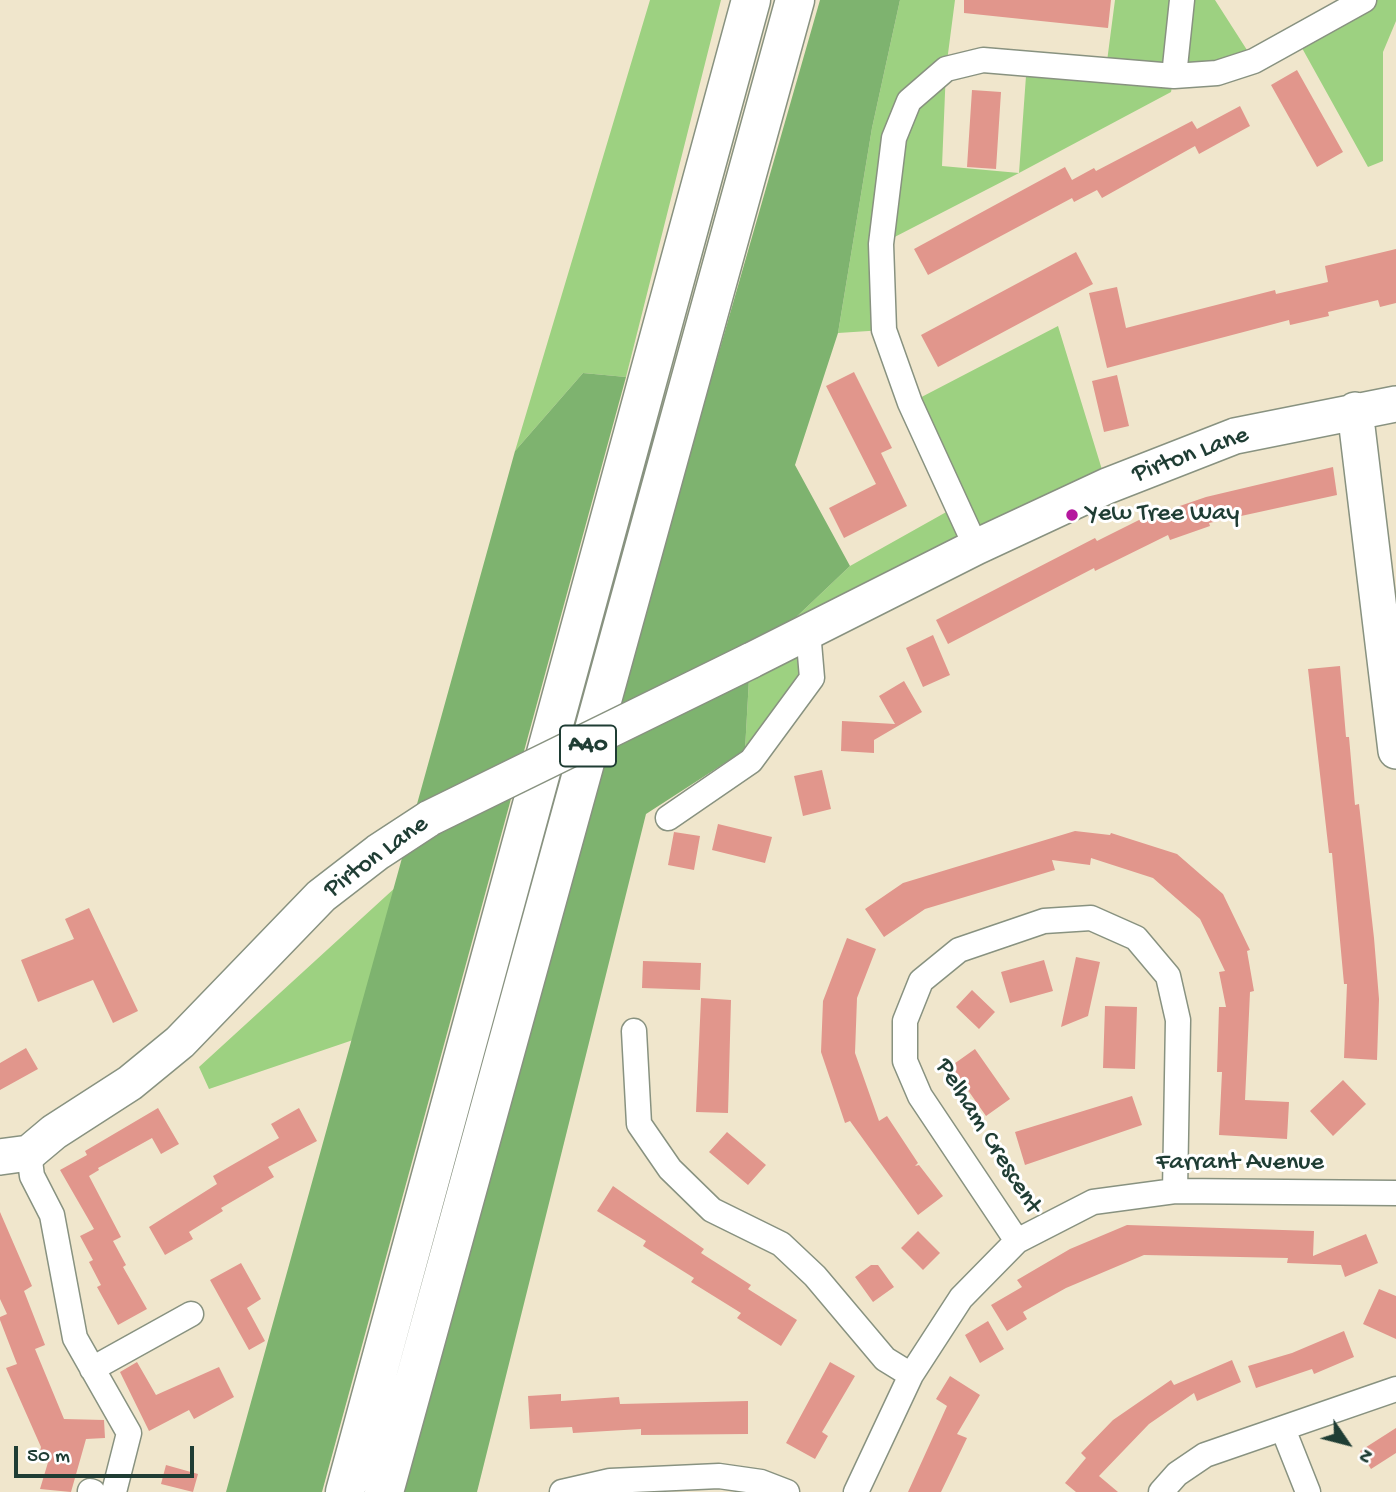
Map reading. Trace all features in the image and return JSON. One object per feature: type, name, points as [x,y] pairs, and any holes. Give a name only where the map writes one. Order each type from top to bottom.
[{"type":"highway","name":"A40","points":[[345,1492],[751,0]]},
{"type":"highway","name":"A40","points":[[384,1492],[794,0]]},
{"type":"street","points":[[1174,76],[1182,0]]},
{"type":"street","points":[[976,547],[910,403],[884,330],[881,244],[894,138],[909,101],[946,69],[983,60],[1174,76],[1217,73],[1254,61],[1364,0]]},
{"type":"street","name":"Pirton Lane","points":[[14,1155],[130,1083],[180,1042],[321,896],[378,852],[430,818],[976,547],[1107,486],[1235,436],[1355,410],[1396,404]]},
{"type":"street","points":[[1355,410],[1396,751]]},
{"type":"street","points":[[668,818],[751,761],[813,678],[808,631]]},
{"type":"street","name":"Pelham Crescent","points":[[1017,1241],[920,1096],[905,1061],[905,1021],[921,981],[959,950],[1044,921],[1091,918],[1136,938],[1168,976],[1178,1020],[1175,1191]]},
{"type":"street","points":[[634,1031],[639,1124],[670,1169],[712,1210],[781,1244],[816,1276],[885,1359],[912,1375]]},
{"type":"street","points":[[14,1155],[33,1176],[52,1215],[75,1339],[129,1433],[114,1492]]},
{"type":"street","name":"Farrant Avenue","points":[[856,1492],[912,1375],[961,1298],[1017,1241],[1093,1202],[1175,1191],[1396,1193]]},
{"type":"street","points":[[92,1369],[191,1314]]},
{"type":"street","points":[[1161,1492],[1177,1474],[1205,1455],[1396,1389]]},
{"type":"street","points":[[1283,1429],[1308,1492]]},
{"type":"street","points":[[562,1492],[610,1481],[719,1476],[761,1482],[787,1492]]},
{"type":"green space","points":[[650,0],[721,0],[626,377],[583,373],[515,451]]},
{"type":"green space","points":[[820,0],[900,0],[872,128],[838,333],[795,465],[850,566],[750,661],[745,750],[646,814],[477,1492],[404,1492],[655,575]]},
{"type":"green space","points":[[900,0],[955,0],[946,69],[942,166],[1019,173],[881,244],[884,330],[838,333],[872,128]]},
{"type":"green space","points":[[1115,0],[1215,0],[1254,61],[1174,76],[1171,92],[1019,173],[1027,62],[1106,69]]},
{"type":"green space","points":[[1364,0],[1396,0],[1396,21],[1383,52],[1383,161],[1368,167],[1297,39]]},
{"type":"green space","points":[[1058,326],[1107,486],[809,631],[812,678],[745,750],[750,661],[850,566],[957,506],[910,403]]},
{"type":"green space","points":[[583,373],[626,377],[322,1492],[226,1492],[515,451]]},
{"type":"green space","points":[[397,886],[353,1040],[209,1089],[199,1067]]},
{"type":"building","points":[[964,0],[1111,0],[1108,28],[964,13]]},
{"type":"building","points":[[1297,70],[1343,152],[1317,167],[1271,85]]},
{"type":"building","points":[[972,90],[1001,92],[996,169],[967,167]]},
{"type":"building","points":[[1240,106],[1250,126],[1199,154],[1195,146],[1102,198],[1097,190],[1074,202],[1072,198],[928,275],[914,249],[1065,167],[1072,180],[1094,168],[1096,171],[1192,121],[1197,129]]},
{"type":"building","points":[[1396,249],[1396,303],[1380,307],[1378,300],[1328,312],[1329,316],[1290,325],[1289,320],[1107,368],[1089,293],[1117,287],[1126,328],[1275,290],[1276,294],[1328,282],[1325,266]]},
{"type":"building","points":[[1076,252],[1093,284],[938,367],[921,335]]},
{"type":"building","points":[[854,372],[892,448],[881,453],[907,506],[844,538],[829,508],[876,484],[826,386]]},
{"type":"building","points":[[1117,375],[1129,426],[1104,432],[1092,381]]},
{"type":"building","points":[[1333,467],[1337,495],[1209,523],[1210,526],[1170,540],[1168,535],[1095,571],[1094,568],[948,644],[936,620],[1095,538],[1097,541],[1139,520],[1206,497]]},
{"type":"building","points":[[933,635],[950,675],[923,687],[906,648]]},
{"type":"building","points":[[1340,666],[1346,737],[1349,737],[1355,805],[1359,804],[1374,938],[1379,999],[1377,1060],[1344,1058],[1347,984],[1344,984],[1332,853],[1329,853],[1308,669]]},
{"type":"building","points":[[904,681],[922,712],[874,740],[874,753],[841,751],[842,721],[895,724],[879,696]]},
{"type":"building","points":[[822,770],[831,809],[803,816],[794,776]]},
{"type":"building","points":[[718,824],[772,837],[765,863],[712,850]]},
{"type":"building","points":[[1075,831],[1111,833],[1177,854],[1223,894],[1250,950],[1247,951],[1254,991],[1250,992],[1245,1100],[1289,1102],[1287,1139],[1219,1135],[1222,1072],[1217,1072],[1219,1007],[1226,1007],[1219,972],[1225,971],[1200,919],[1153,878],[1091,858],[1090,865],[1052,860],[1055,870],[925,909],[884,937],[865,909],[903,883]]},
{"type":"building","points":[[674,832],[700,836],[694,870],[668,865]]},
{"type":"building","points":[[89,908],[138,1011],[113,1023],[93,980],[38,1002],[21,960],[74,939],[65,919]]},
{"type":"building","points":[[847,938],[876,949],[857,998],[855,1053],[879,1121],[887,1116],[918,1163],[915,1166],[919,1165],[943,1196],[918,1215],[850,1121],[845,1123],[821,1052],[823,1001]]},
{"type":"building","points":[[1076,957],[1100,962],[1088,1016],[1061,1027]]},
{"type":"building","points":[[1044,960],[1053,991],[1010,1003],[1001,972]]},
{"type":"building","points":[[643,961],[701,963],[700,990],[642,988]]},
{"type":"building","points":[[972,990],[995,1012],[979,1029],[956,1007]]},
{"type":"building","points":[[701,998],[731,1000],[728,1113],[696,1112]]},
{"type":"building","points":[[1105,1006],[1137,1007],[1135,1069],[1103,1068]]},
{"type":"building","points":[[26,1048],[38,1069],[0,1090],[0,1063]]},
{"type":"building","points":[[975,1049],[1010,1099],[986,1116],[951,1066]]},
{"type":"building","points":[[1343,1080],[1366,1104],[1333,1136],[1310,1111]]},
{"type":"building","points":[[1132,1096],[1142,1125],[1025,1165],[1015,1132]]},
{"type":"building","points":[[158,1108],[179,1144],[161,1154],[152,1138],[98,1168],[99,1170],[89,1176],[121,1237],[113,1241],[126,1265],[123,1267],[147,1309],[118,1325],[97,1287],[101,1285],[89,1262],[93,1260],[80,1236],[94,1229],[60,1170],[87,1155],[85,1151]]},
{"type":"building","points":[[299,1108],[317,1141],[268,1167],[274,1177],[221,1208],[223,1211],[189,1232],[193,1239],[165,1255],[149,1227],[217,1184],[213,1176],[279,1138],[271,1124]]},
{"type":"building","points":[[727,1132],[766,1165],[748,1185],[709,1152]]},
{"type":"building","points":[[613,1186],[704,1249],[701,1253],[751,1285],[748,1289],[797,1320],[781,1346],[737,1318],[741,1313],[691,1282],[694,1278],[643,1246],[646,1241],[597,1211]]},
{"type":"building","points":[[0,1212],[32,1286],[24,1291],[45,1345],[35,1349],[64,1419],[104,1420],[105,1438],[86,1439],[71,1492],[40,1489],[49,1459],[39,1456],[41,1447],[6,1368],[17,1364],[0,1320],[0,1317],[7,1314],[0,1299]]},
{"type":"building","points":[[1127,1225],[1314,1231],[1313,1256],[1366,1234],[1378,1263],[1345,1277],[1341,1265],[1287,1263],[1288,1258],[1144,1255],[1066,1288],[1023,1312],[1027,1319],[1007,1331],[991,1305],[1022,1287],[1017,1280],[1070,1249]]},
{"type":"building","points":[[918,1231],[940,1253],[923,1270],[901,1248]]},
{"type":"building","points":[[241,1263],[261,1299],[247,1308],[265,1341],[249,1350],[210,1280]]},
{"type":"building","points":[[871,1265],[878,1265],[894,1287],[873,1302],[855,1277]]},
{"type":"building","points":[[1379,1289],[1396,1296],[1396,1339],[1363,1324]]},
{"type":"building","points":[[988,1321],[1004,1349],[980,1363],[965,1335]]},
{"type":"building","points":[[1344,1331],[1354,1357],[1314,1374],[1312,1369],[1256,1388],[1248,1366],[1292,1353]]},
{"type":"building","points":[[1232,1360],[1241,1382],[1197,1401],[1194,1393],[1149,1424],[1099,1476],[1118,1492],[1076,1492],[1065,1483],[1086,1458],[1081,1453],[1113,1420],[1171,1380],[1174,1385]]},
{"type":"building","points":[[137,1362],[156,1395],[219,1367],[234,1397],[194,1419],[189,1410],[149,1431],[120,1372]]},
{"type":"building","points":[[830,1362],[855,1376],[822,1432],[828,1436],[815,1459],[786,1443]]},
{"type":"building","points":[[950,1376],[980,1395],[957,1434],[967,1438],[941,1492],[908,1492],[947,1406],[936,1399]]},
{"type":"building","points":[[561,1394],[561,1401],[619,1397],[620,1404],[748,1401],[748,1434],[641,1435],[641,1429],[573,1433],[572,1427],[530,1429],[528,1396]]},
{"type":"building","points":[[1396,1428],[1396,1453],[1371,1469],[1360,1451]]},
{"type":"building","points":[[166,1465],[198,1474],[193,1492],[161,1484]]},
{"type":"place","name":"Yew Tree Way","points":[[1072,515]]}]
